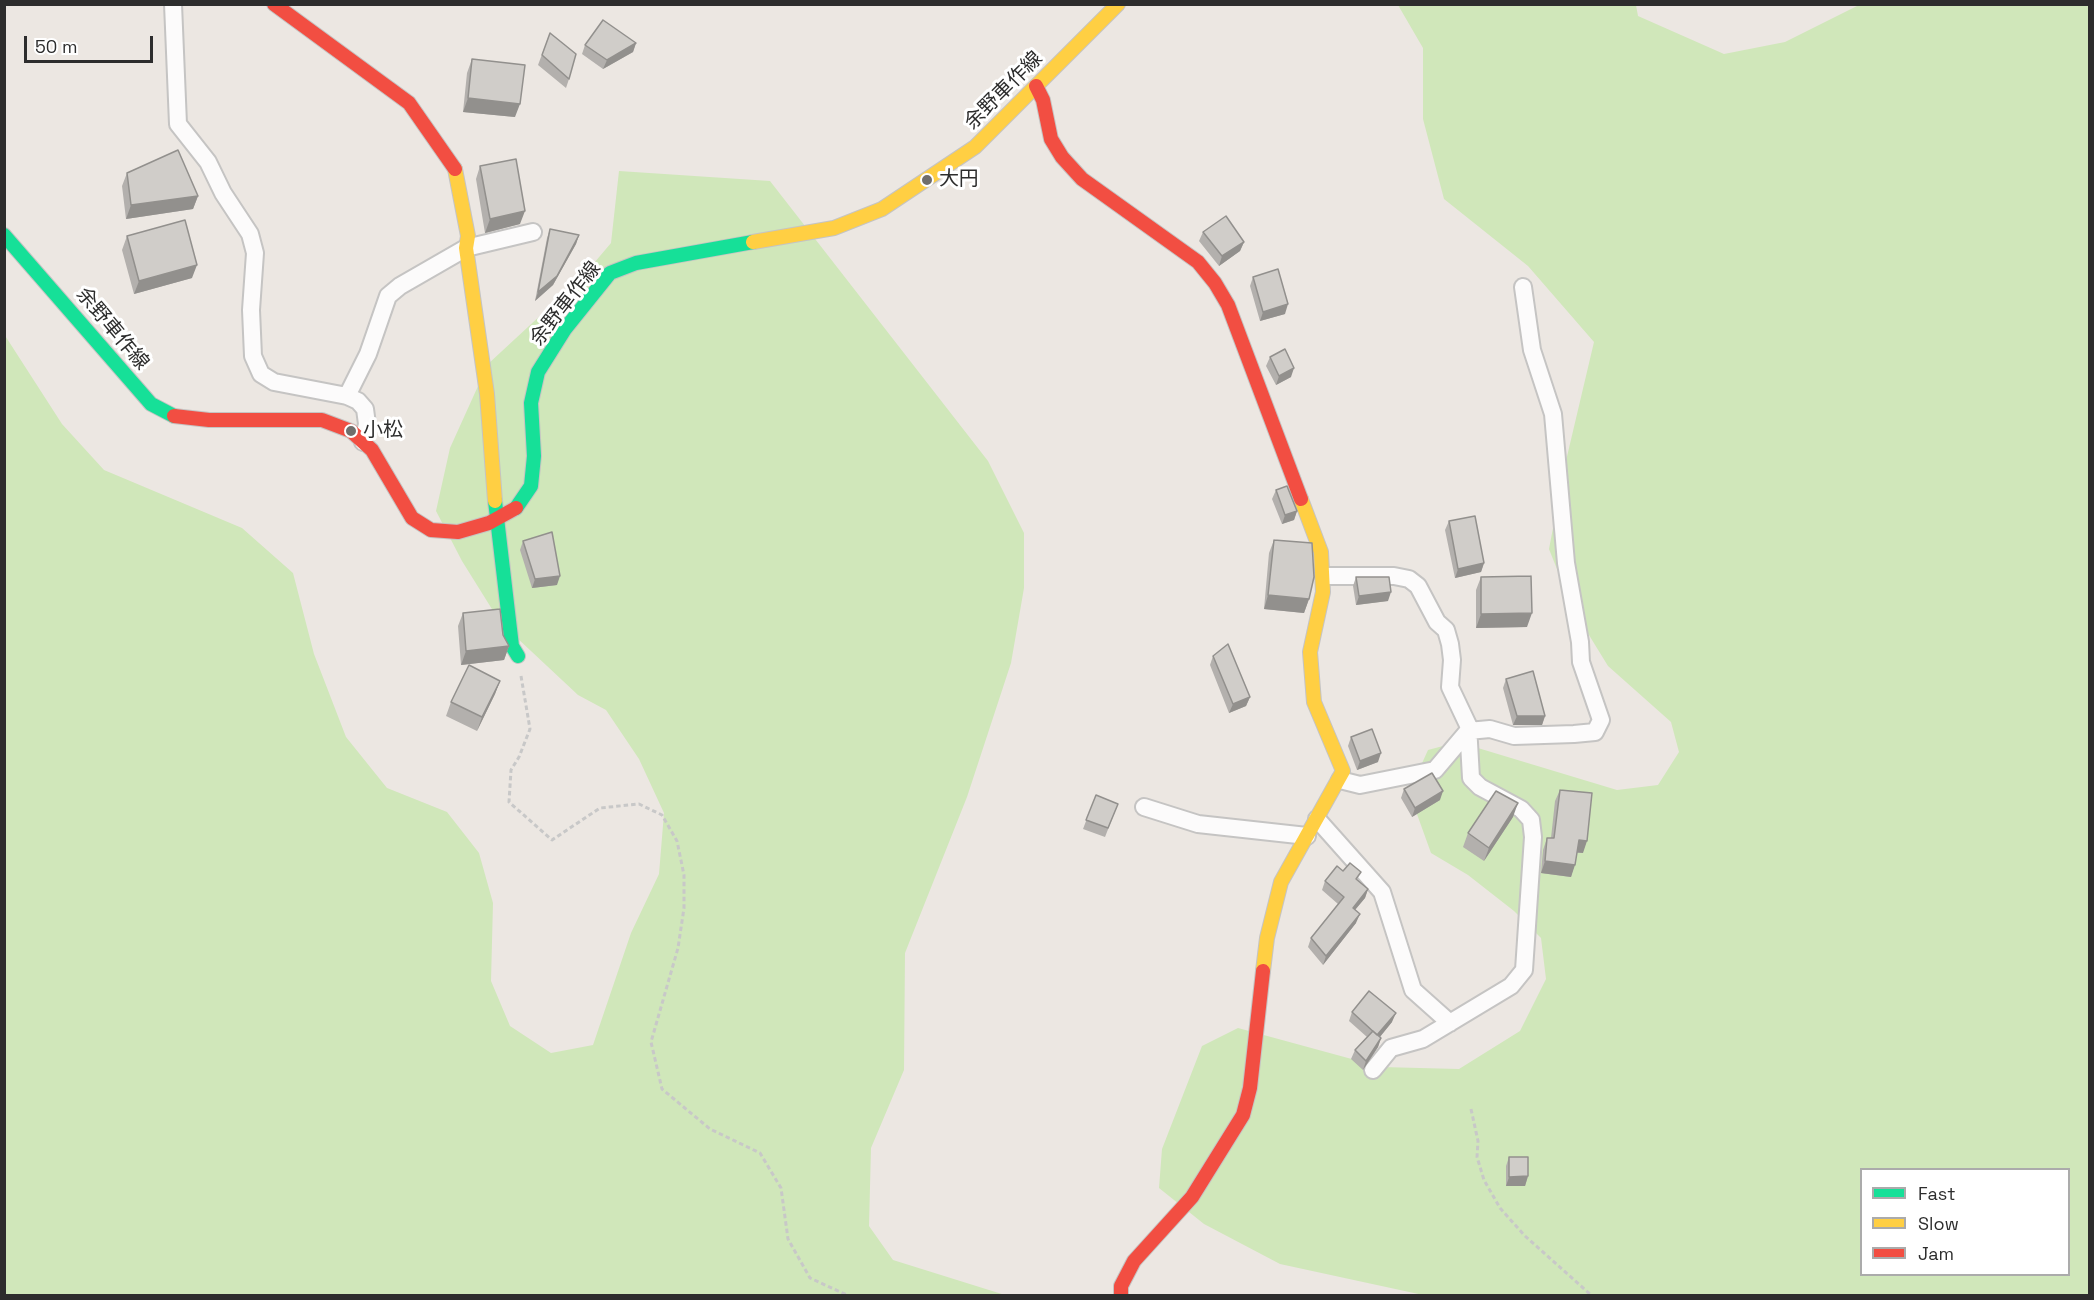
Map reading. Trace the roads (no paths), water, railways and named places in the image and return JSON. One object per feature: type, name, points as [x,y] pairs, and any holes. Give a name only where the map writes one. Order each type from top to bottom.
[{"type":"street","points":[[173,4],[178,124],[208,162],[223,193],[250,234],[255,253],[251,310],[253,356],[261,374],[274,382],[358,400],[365,409],[367,424],[363,442]]},
{"type":"street","points":[[274,4],[409,103],[432,139],[454,165],[468,236],[466,248],[488,394],[496,519],[512,646],[518,656]]},
{"type":"street","name":"余野車作線","points":[[4,235],[151,404],[177,417],[209,420],[286,418],[322,420],[351,431],[372,450],[412,518],[431,530],[458,532],[513,511],[531,486],[534,456],[531,403],[538,372],[565,329],[610,273],[636,262],[834,228],[882,208],[975,147],[1118,4]]},
{"type":"street","points":[[1036,86],[1043,100],[1051,139],[1062,157],[1082,179],[1198,262],[1220,290],[1228,305],[1321,552],[1323,576],[1310,652],[1311,677],[1314,702],[1343,771],[1281,882],[1267,938],[1250,1088],[1243,1115],[1192,1197],[1134,1261],[1121,1286],[1121,1296]]},
{"type":"street","points":[[347,396],[368,354],[388,296],[400,286],[466,248],[533,232]]},
{"type":"street","points":[[1340,780],[1360,785],[1435,770],[1468,731],[1490,729],[1514,736],[1574,734],[1595,732],[1600,720],[1581,662],[1566,563],[1552,414],[1532,350],[1523,286]]},
{"type":"street","points":[[1323,576],[1394,576],[1409,579],[1418,586],[1437,622],[1446,630],[1452,660],[1450,687],[1468,725],[1471,778],[1480,786],[1521,809],[1532,820],[1527,954],[1524,970],[1511,986],[1424,1040],[1391,1048],[1372,1070]]},
{"type":"street","points":[[1144,807],[1198,824],[1307,836]]},
{"type":"street","points":[[1317,819],[1382,892],[1413,990],[1450,1023]]},
{"type":"place","name":"大円","points":[[927,180]]},
{"type":"place","name":"小松","points":[[351,431]]}]
